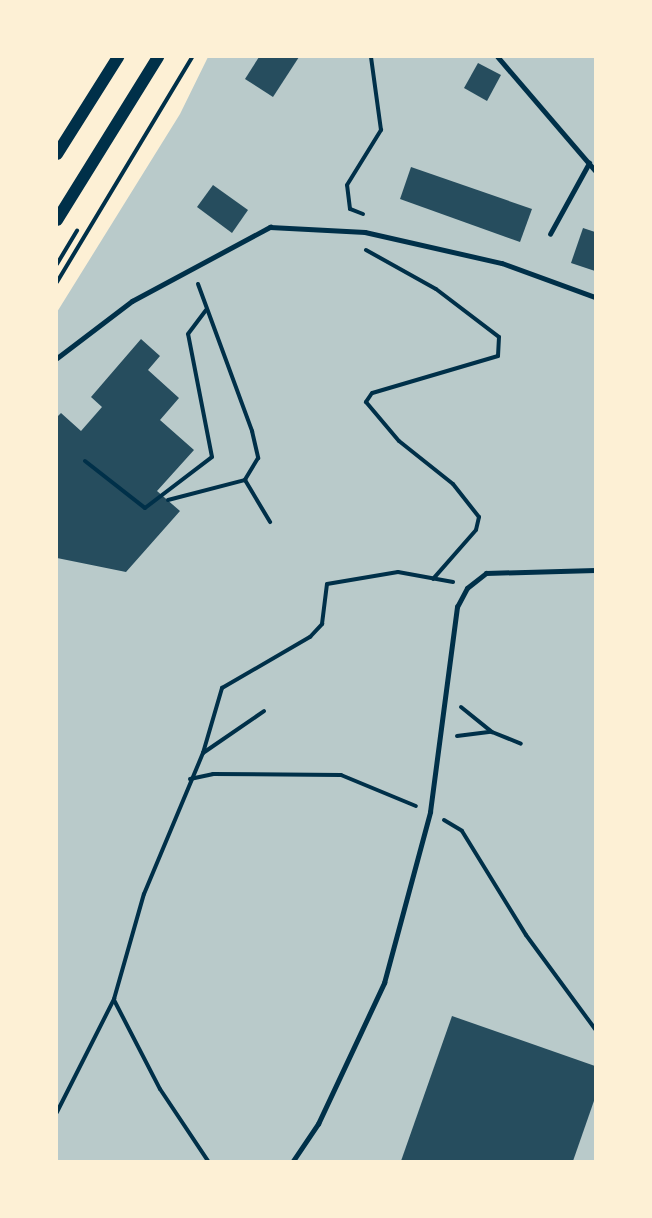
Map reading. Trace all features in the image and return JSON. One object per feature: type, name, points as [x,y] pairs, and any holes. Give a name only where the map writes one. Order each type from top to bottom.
[{"type":"main road","points":[[57,154],[118,57]]},
{"type":"main road","points":[[57,220],[158,57]]},
{"type":"lane","points":[[498,57],[595,170]]},
{"type":"lane","points":[[550,234],[589,163]]},
{"type":"lane","points":[[57,358],[132,301],[192,266],[270,227],[365,232],[502,263],[595,297]]},
{"type":"lane","points":[[293,1161],[318,1124],[384,983],[430,812],[449,697],[457,607],[467,588],[486,573],[595,570]]},
{"type":"path","points":[[57,282],[167,107],[192,57]]},
{"type":"path","points":[[350,209],[347,185],[381,130],[371,57]]},
{"type":"path","points":[[57,1112],[114,999],[144,894],[189,779],[203,753],[222,688],[310,637],[321,624],[327,584],[398,572],[433,579],[476,530],[479,517],[471,504],[399,441],[366,402],[372,393],[498,356],[499,337],[436,289],[366,251],[365,232]]},
{"type":"path","points":[[168,500],[245,480],[258,458],[252,431],[206,310],[192,266]]},
{"type":"path","points":[[85,461],[145,508],[212,457],[188,334],[206,310]]},
{"type":"path","points":[[245,480],[270,522]]},
{"type":"path","points":[[449,697],[492,732],[521,744]]},
{"type":"path","points":[[203,753],[264,711]]},
{"type":"path","points":[[443,737],[492,732]]},
{"type":"path","points":[[189,779],[213,774],[341,775],[430,812],[462,831],[526,935],[595,1029]]},
{"type":"path","points":[[114,999],[155,1081],[208,1161]]},
{"type":"shaded area","points":[[208,57],[595,57],[595,1161],[57,1161],[57,312],[180,114]]},
{"type":"building","points":[[259,57],[299,57],[273,97],[245,79]]},
{"type":"building","points":[[478,63],[501,75],[487,101],[464,88]]},
{"type":"building","points":[[411,167],[532,209],[520,242],[400,199]]},
{"type":"building","points":[[213,185],[248,210],[232,233],[197,207]]},
{"type":"building","points":[[583,228],[595,232],[595,271],[571,263]]},
{"type":"building","points":[[141,339],[160,356],[148,370],[179,398],[160,420],[194,450],[157,491],[180,511],[126,572],[57,558],[57,417],[61,413],[81,431],[102,407],[91,397]]},
{"type":"building","points":[[452,1016],[595,1066],[595,1098],[573,1161],[401,1161]]}]
